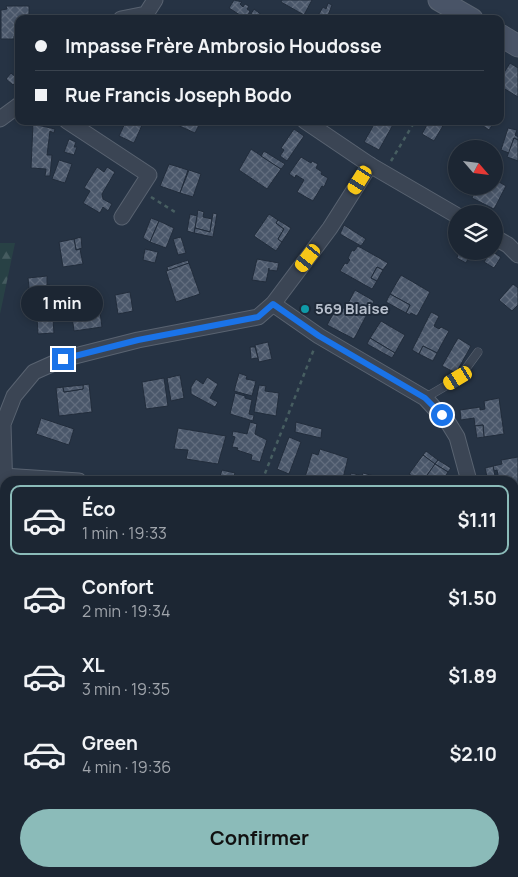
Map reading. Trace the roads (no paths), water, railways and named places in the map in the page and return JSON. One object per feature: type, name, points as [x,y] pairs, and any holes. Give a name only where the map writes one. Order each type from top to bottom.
[{"type":"street","points":[[150,15],[155,0]]},
{"type":"street","points":[[439,0],[465,15]]},
{"type":"street","points":[[504,38],[518,46]]},
{"type":"street","points":[[0,119],[15,108]]},
{"type":"street","points":[[73,125],[149,175],[122,217]]},
{"type":"street","points":[[311,125],[370,165],[448,210]]},
{"type":"street","points":[[3,476],[3,424],[14,396],[34,372],[63,359],[138,340],[258,317],[273,304],[330,228],[370,165]]},
{"type":"street","points":[[503,242],[518,255]]},
{"type":"street","points":[[273,304],[319,336],[425,398],[442,415],[457,437],[468,476]]},
{"type":"lane","points":[[425,398],[458,378],[478,352]]},
{"type":"place","name":"569 Blaise","points":[[305,309]]}]
